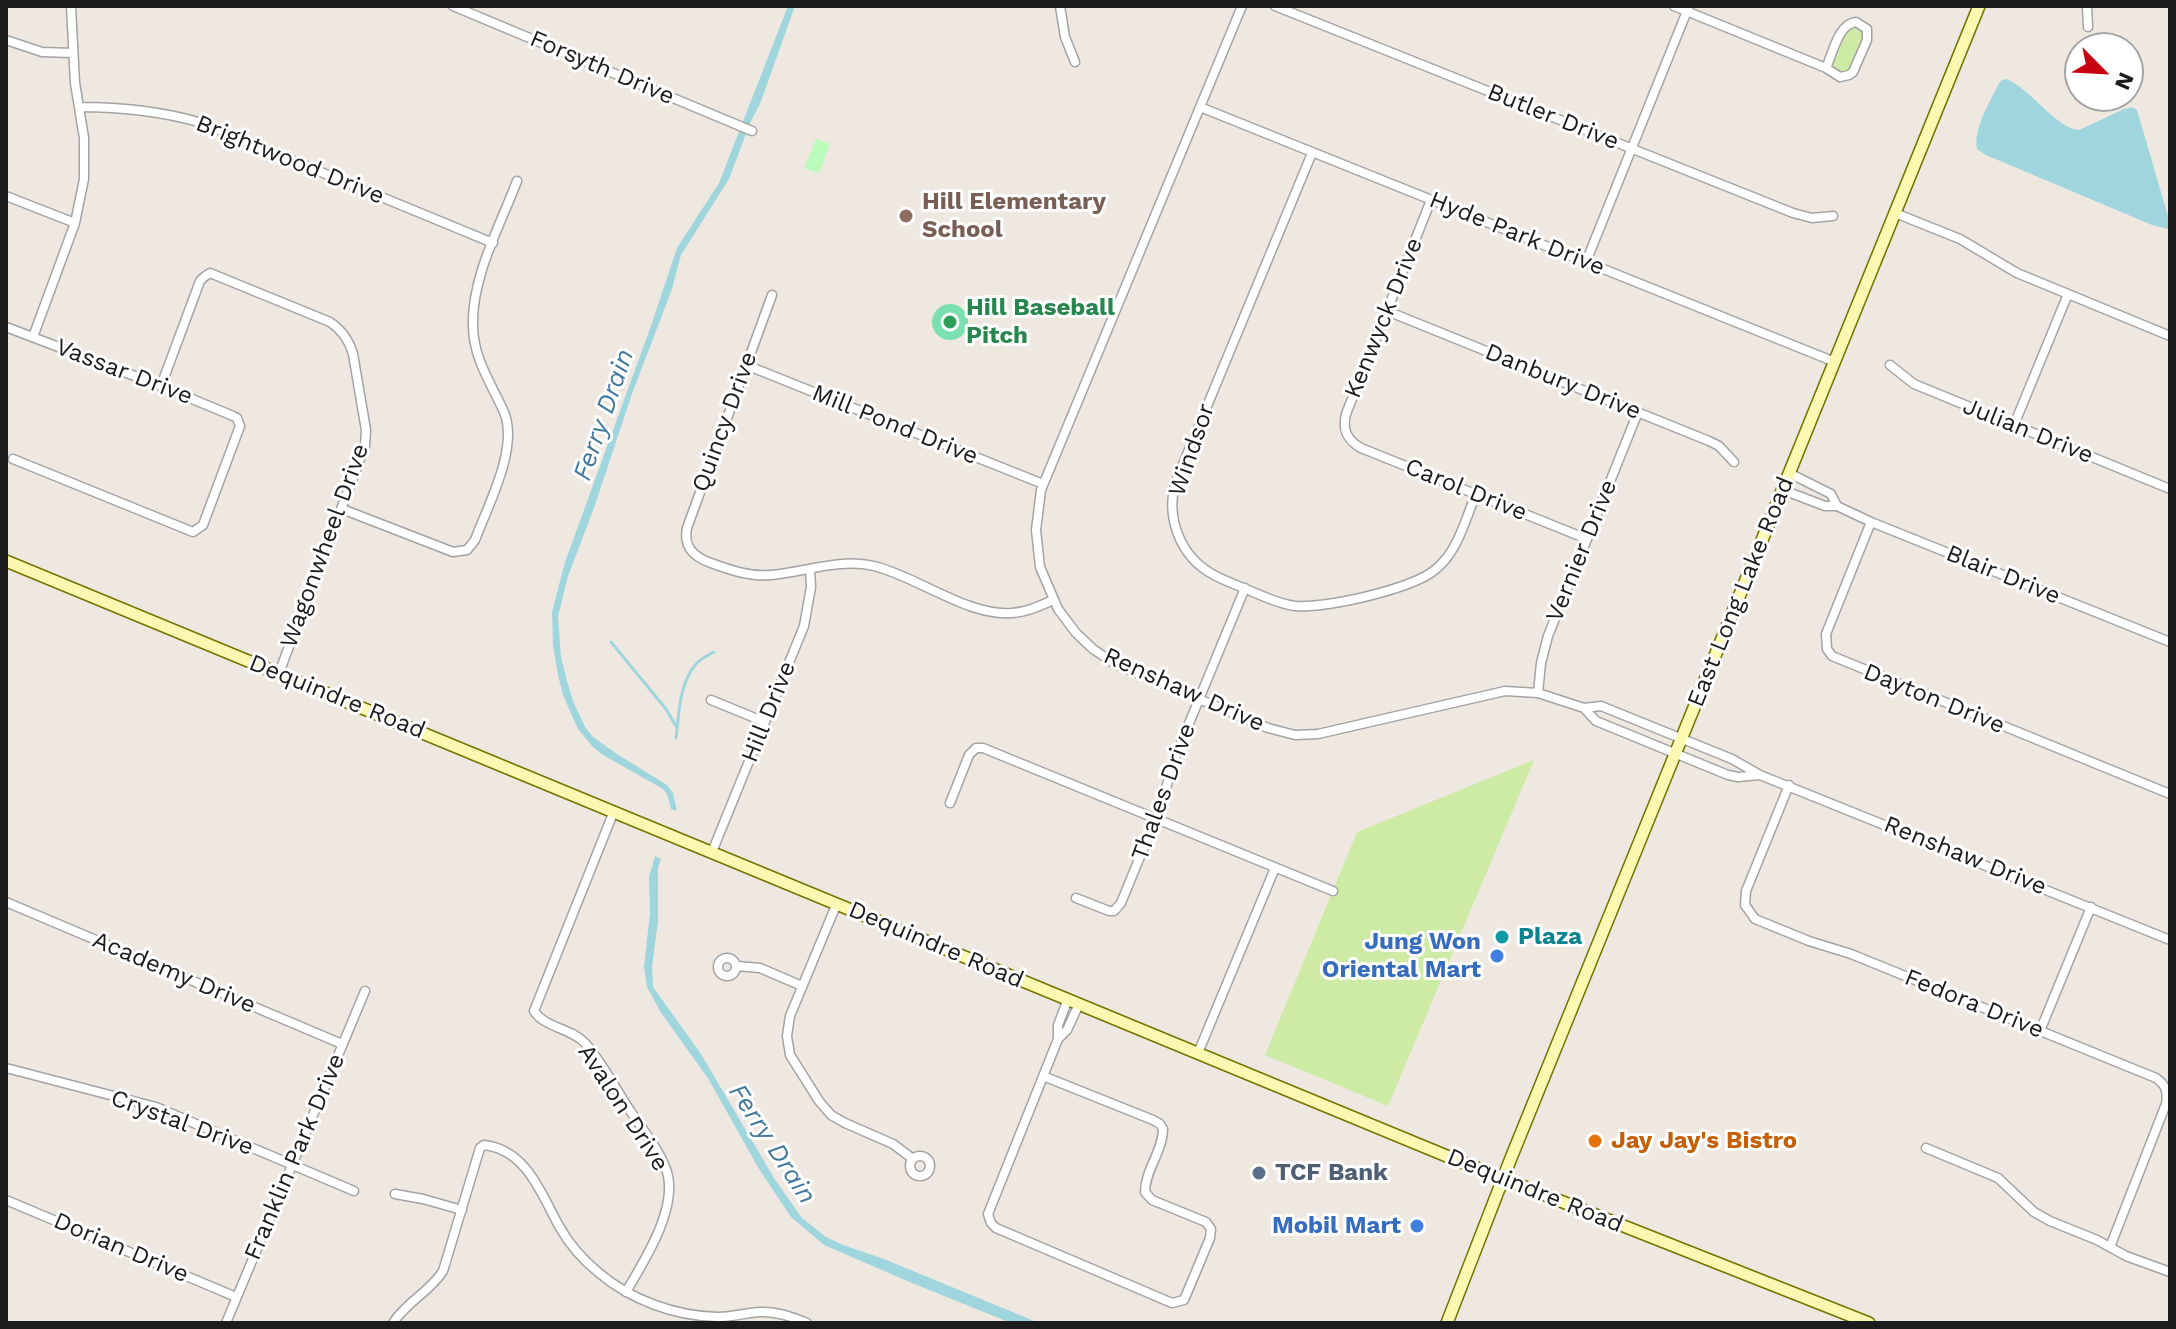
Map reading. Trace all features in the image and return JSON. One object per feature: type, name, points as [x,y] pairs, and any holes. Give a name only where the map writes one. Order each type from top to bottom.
[{"type":"main road","name":"East Long Lake Road","points":[[1447,1323],[1979,6]]},
{"type":"main road","name":"Dequindre Road","points":[[6,561],[1503,1179],[1869,1323]]},
{"type":"street","points":[[33,337],[75,223],[82,193],[84,138],[73,53],[71,6]]},
{"type":"street","name":"Forsyth Drive","points":[[453,6],[751,131]]},
{"type":"street","points":[[1060,6],[1065,37],[1075,62]]},
{"type":"street","name":"Renshaw Drive","points":[[1242,6],[1043,484],[1037,511],[1036,540],[1043,579],[1062,616],[1076,633],[1102,656],[1128,670],[1276,731],[1295,735],[1309,735],[1497,692],[1538,693],[1584,708],[1601,706],[1745,765],[1760,775],[2170,940]]},
{"type":"street","name":"Butler Drive","points":[[1275,6],[1793,213],[1812,218],[1833,216]]},
{"type":"street","points":[[1674,6],[1688,9],[1826,68],[1840,77],[1853,72],[1867,40],[1865,26],[1856,22],[1845,25],[1826,68]]},
{"type":"street","points":[[2087,6],[2088,27]]},
{"type":"street","points":[[1586,262],[1688,9]]},
{"type":"street","points":[[6,40],[42,52],[73,53]]},
{"type":"street","name":"Brightwood Drive","points":[[79,107],[141,109],[202,123],[493,243]]},
{"type":"street","name":"Hyde Park Drive","points":[[1200,107],[1835,362]]},
{"type":"street","name":"Windsor","points":[[1312,153],[1180,470],[1172,496],[1175,526],[1186,550],[1205,569],[1280,602],[1297,606],[1326,605],[1413,583],[1429,575],[1446,559],[1476,494]]},
{"type":"street","points":[[342,509],[453,552],[463,552],[473,544],[509,443],[507,422],[484,373],[473,338],[473,315],[476,292],[517,181]]},
{"type":"street","points":[[6,196],[75,223]]},
{"type":"street","name":"Kenwyck Drive","points":[[1348,438],[1344,421],[1346,414],[1431,200]]},
{"type":"street","points":[[1895,213],[1960,239],[2006,268],[2170,336]]},
{"type":"street","name":"Wagonwheel Drive","points":[[161,386],[200,281],[206,275],[215,274],[325,320],[340,330],[349,343],[366,438],[362,458],[279,673]]},
{"type":"street","points":[[2014,425],[2068,294]]},
{"type":"street","name":"Quincy Drive","points":[[772,295],[685,537],[690,550],[703,560],[733,571],[771,575],[810,569]]},
{"type":"street","name":"Danbury Drive","points":[[1387,311],[1709,441],[1719,446],[1734,462]]},
{"type":"street","name":"Vassar Drive","points":[[6,327],[233,416],[239,422],[240,431],[203,525],[196,532],[187,531],[13,459]]},
{"type":"street","name":"Mill Pond Drive","points":[[746,365],[1043,484]]},
{"type":"street","name":"Julian Drive","points":[[1890,365],[1914,384],[2170,489]]},
{"type":"street","name":"Vernier Drive","points":[[1538,693],[1548,636],[1638,412]]},
{"type":"street","name":"Carol Drive","points":[[1348,438],[1361,448],[1587,539]]},
{"type":"street","name":"Blair Drive","points":[[1789,473],[1831,494],[1837,506]]},
{"type":"street","name":"Blair Drive","points":[[1783,490],[1825,506],[1837,506],[2170,642]]},
{"type":"street","name":"Dayton Drive","points":[[1871,522],[1826,634],[1827,649],[1832,656],[2170,794]]},
{"type":"street","points":[[810,569],[851,564],[874,566],[994,612],[1020,612],[1053,600]]},
{"type":"street","name":"Hill Drive","points":[[712,852],[804,626],[811,587],[810,569]]},
{"type":"street","name":"Thales Drive","points":[[1076,898],[1109,911],[1119,907],[1163,800],[1173,762],[1245,588]]},
{"type":"street","points":[[711,700],[765,722]]},
{"type":"street","name":"Renshaw Drive","points":[[1584,708],[1596,721],[1728,775],[1760,775]]},
{"type":"street","points":[[950,803],[969,755],[976,748],[988,749],[1333,891]]},
{"type":"street","name":"Fedora Drive","points":[[1789,785],[1746,891],[1745,905],[1753,917],[2156,1078],[2165,1088],[2166,1104],[2110,1247]]},
{"type":"street","name":"Avalon Drive","points":[[614,811],[534,1011],[541,1020],[570,1032],[586,1045],[652,1144],[666,1171],[669,1196],[664,1213],[647,1256],[626,1292]]},
{"type":"street","points":[[1198,1053],[1275,868]]},
{"type":"street","name":"Academy Drive","points":[[6,902],[342,1044]]},
{"type":"street","points":[[837,903],[790,1016],[787,1036],[790,1055],[831,1115],[893,1144],[913,1159]]},
{"type":"street","points":[[2040,1031],[2091,907]]},
{"type":"street","points":[[737,966],[760,968],[802,986]]},
{"type":"street","name":"Franklin Park Drive","points":[[226,1323],[365,991]]},
{"type":"street","points":[[1043,1076],[1160,1124],[1162,1141],[1145,1192],[1152,1200],[1206,1222],[1211,1229],[1187,1297],[1181,1302],[1172,1303],[996,1228],[991,1223],[988,1214],[1043,1076],[1058,1039],[1058,1025],[1073,1002]]},
{"type":"street","name":"Crystal Drive","points":[[6,1068],[156,1107],[354,1191]]},
{"type":"street","points":[[393,1323],[443,1271],[480,1148],[484,1145],[493,1146],[521,1163],[532,1175],[573,1247],[598,1272],[626,1292],[677,1311],[719,1317],[769,1312],[804,1322]]},
{"type":"street","points":[[1926,1148],[1998,1178],[2042,1217],[2126,1256],[2170,1272]]},
{"type":"street","points":[[395,1194],[462,1210]]},
{"type":"street","name":"Dorian Drive","points":[[6,1200],[236,1297]]},
{"type":"green space","points":[[1855,26],[1865,36],[1849,71],[1841,73],[1833,63],[1847,29]]},
{"type":"green space","points":[[816,139],[830,144],[819,173],[804,168]]},
{"type":"green space","name":"Hill Baseball Pitch","points":[[950,304],[963,309],[968,322],[963,335],[950,340],[937,335],[932,322],[937,309]]},
{"type":"green space","points":[[1534,760],[1388,1106],[1265,1055],[1357,832]]},
{"type":"water","name":"Ferry Drain","points":[[788,6],[795,6],[729,179],[681,255],[672,289],[568,576],[558,617],[561,657],[573,701],[585,727],[593,737],[617,754],[667,785],[673,793],[677,811],[671,809],[663,789],[603,755],[578,729],[558,675],[552,612],[565,562],[677,248],[719,183]]},
{"type":"water","points":[[2002,80],[2015,84],[2062,123],[2079,130],[2118,112],[2138,112],[2170,223],[2169,229],[2152,225],[1977,149],[1977,134],[1983,117]]},
{"type":"water","name":"Ferry Drain","points":[[655,856],[661,859],[658,868],[653,987],[701,1054],[774,1178],[802,1218],[826,1237],[843,1245],[1039,1323],[1011,1323],[912,1283],[824,1245],[791,1217],[759,1169],[709,1080],[660,1011],[647,987],[644,967],[650,913],[649,877]]},
{"type":"waterway","points":[[611,642],[666,709],[677,728]]},
{"type":"waterway","points":[[676,738],[687,679],[697,663],[714,652]]},
{"type":"place","name":"Hill Elementary School","points":[[906,216]]},
{"type":"place","name":"Hill Baseball Pitch","points":[[950,322]]},
{"type":"place","name":"Plaza","points":[[1502,937]]},
{"type":"place","name":"Jung Won Oriental Mart","points":[[1497,956]]},
{"type":"place","name":"Jay Jay's Bistro","points":[[1595,1141]]},
{"type":"place","name":"TCF Bank","points":[[1259,1173]]},
{"type":"place","name":"Mobil Mart","points":[[1417,1226]]}]
